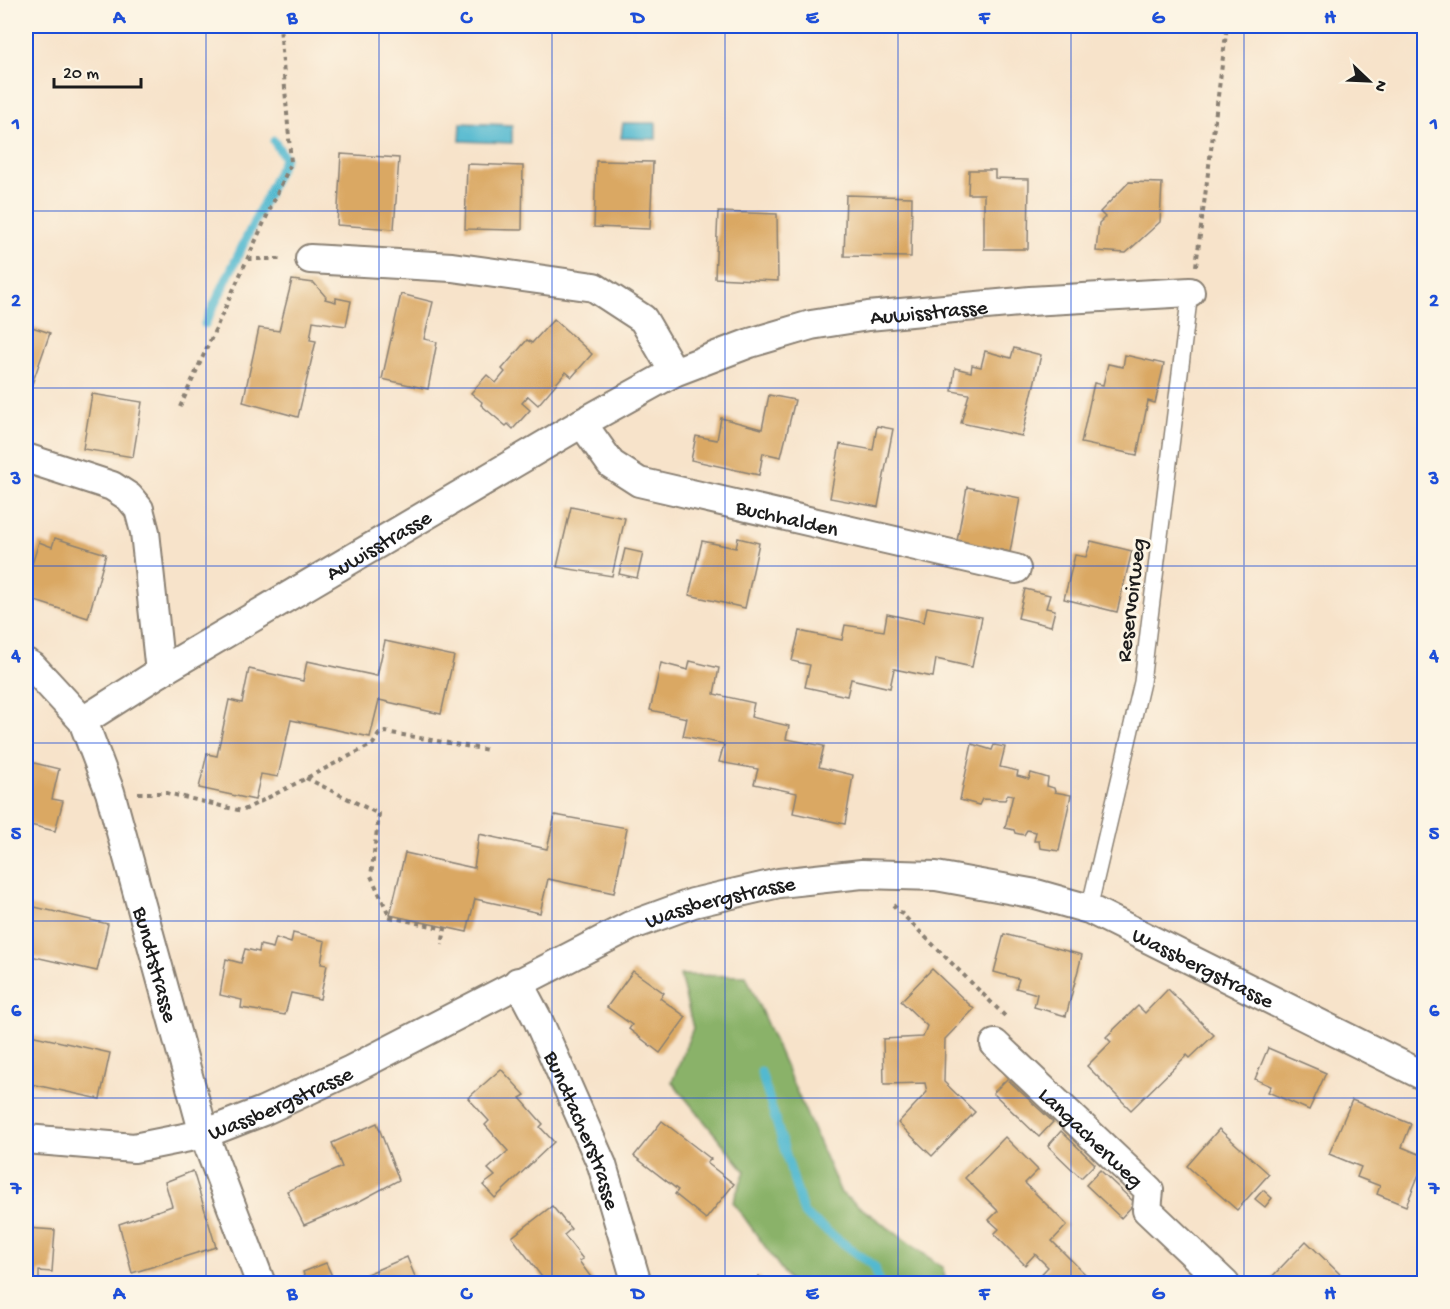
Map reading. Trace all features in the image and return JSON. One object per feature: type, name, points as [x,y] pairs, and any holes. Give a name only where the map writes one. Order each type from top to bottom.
[{"type":"street","points":[[310,259],[452,267],[594,287],[643,319],[674,372]]},
{"type":"street","name":"Auwisstrasse","points":[[83,720],[159,672],[582,423],[674,372],[750,343],[790,331],[868,316],[1030,302],[1190,292]]},
{"type":"street","name":"Buchhalden","points":[[582,423],[611,464],[639,482],[1016,569]]},
{"type":"street","points":[[26,458],[112,486],[129,497],[139,509],[145,532],[159,672]]},
{"type":"street","name":"Bundtstrasse","points":[[26,663],[33,667],[83,720],[110,792],[204,1134],[261,1284]]},
{"type":"street","name":"Wassbergstrasse","points":[[26,1139],[134,1148],[204,1134],[263,1111],[351,1070],[630,926],[693,903],[779,883],[862,874],[936,876],[1036,894],[1089,909],[1425,1076]]},
{"type":"street","name":"Bundtacherstrasse","points":[[519,982],[602,1165],[636,1284]]},
{"type":"street","name":"Langacherweg","points":[[995,1044],[1149,1190],[1147,1210],[1225,1284]]},
{"type":"lane","name":"Reservoirweg","points":[[1089,909],[1142,682],[1190,292]]},
{"type":"path","points":[[180,407],[291,163],[280,26]]},
{"type":"path","points":[[1197,261],[1227,26]]},
{"type":"path","points":[[248,259],[310,259]]},
{"type":"path","points":[[110,792],[167,793],[242,812],[374,744],[378,734],[386,732],[488,750]]},
{"type":"path","points":[[306,778],[379,814],[371,876],[390,917],[445,929],[441,945]]},
{"type":"path","points":[[862,874],[1011,1022],[995,1044]]},
{"type":"green space","points":[[680,975],[746,976],[841,1193],[943,1268],[946,1283],[791,1283],[733,1202],[745,1171],[672,1082],[693,1028]]},
{"type":"water","points":[[461,123],[512,125],[512,143],[460,141]]},
{"type":"water","points":[[623,123],[656,123],[656,139],[621,138]]},
{"type":"building","points":[[341,154],[399,158],[394,229],[337,225]]},
{"type":"building","points":[[596,161],[653,162],[650,229],[594,227]]},
{"type":"building","points":[[467,164],[523,166],[522,230],[465,229]]},
{"type":"building","points":[[969,170],[995,170],[995,178],[1029,179],[1028,249],[984,249],[984,194],[968,194]]},
{"type":"building","points":[[1129,182],[1162,183],[1160,222],[1126,253],[1096,251],[1099,223],[1105,217],[1100,212]]},
{"type":"building","points":[[846,195],[912,197],[911,257],[844,256]]},
{"type":"building","points":[[718,212],[777,214],[778,281],[715,278]]},
{"type":"building","points":[[292,280],[314,283],[326,297],[325,299],[336,302],[336,298],[351,301],[346,326],[313,321],[310,340],[316,341],[298,417],[243,402],[259,328],[279,331]]},
{"type":"building","points":[[401,294],[433,302],[424,339],[437,342],[428,389],[382,379]]},
{"type":"building","points":[[554,319],[592,354],[572,377],[566,372],[538,405],[528,396],[522,403],[530,410],[513,429],[481,405],[482,402],[471,393],[487,375],[496,383],[505,372],[502,369],[527,340],[532,343]]},
{"type":"building","points":[[26,325],[50,333],[26,401]]},
{"type":"building","points":[[1014,348],[1041,355],[1022,436],[961,423],[969,394],[952,391],[955,368],[971,372],[972,365],[981,367],[985,351],[1011,358]]},
{"type":"building","points":[[1125,355],[1164,364],[1155,403],[1148,401],[1137,455],[1081,443],[1094,383],[1103,385],[1108,364],[1123,367]]},
{"type":"building","points":[[92,394],[142,402],[133,457],[83,449]]},
{"type":"building","points":[[769,395],[795,400],[781,457],[763,453],[759,475],[691,460],[696,436],[717,440],[721,418],[762,429]]},
{"type":"building","points":[[877,426],[893,429],[878,507],[830,498],[840,444],[873,450]]},
{"type":"building","points":[[967,487],[1020,498],[1010,552],[957,541]]},
{"type":"building","points":[[571,507],[625,518],[612,576],[557,567]]},
{"type":"building","points":[[55,538],[106,554],[88,618],[26,598],[26,583],[39,542],[52,547]]},
{"type":"building","points":[[738,538],[759,543],[745,608],[689,595],[702,541],[736,548]]},
{"type":"building","points":[[1091,541],[1132,551],[1117,612],[1064,599],[1075,555],[1086,557]]},
{"type":"building","points":[[625,549],[643,553],[637,578],[619,574]]},
{"type":"building","points":[[1025,589],[1050,595],[1046,608],[1055,610],[1051,626],[1018,618]]},
{"type":"building","points":[[927,607],[982,617],[972,667],[936,659],[933,677],[894,669],[890,688],[851,679],[847,696],[805,687],[810,665],[792,661],[799,631],[842,640],[845,625],[884,631],[887,614],[924,622]]},
{"type":"building","points":[[385,641],[454,656],[441,714],[379,700],[370,737],[291,720],[278,777],[261,774],[255,800],[199,788],[207,754],[217,756],[229,700],[242,703],[249,669],[303,681],[307,661],[377,676]]},
{"type":"building","points":[[690,661],[719,668],[714,694],[754,703],[751,717],[789,726],[786,739],[824,746],[819,767],[853,775],[845,824],[793,813],[797,793],[754,784],[758,769],[719,762],[724,744],[683,736],[687,718],[650,710],[661,663],[688,670]]},
{"type":"building","points":[[972,744],[992,750],[994,745],[1005,747],[1000,767],[1018,771],[1017,776],[1029,779],[1031,773],[1048,778],[1047,786],[1054,788],[1055,792],[1071,795],[1059,851],[1040,848],[1039,841],[1034,841],[1036,832],[1027,830],[1024,835],[1005,828],[1013,795],[1008,794],[1005,800],[982,799],[979,805],[960,800]]},
{"type":"building","points":[[26,761],[59,769],[52,799],[63,801],[55,831],[26,824]]},
{"type":"building","points":[[555,815],[627,828],[614,893],[548,879],[540,913],[475,899],[467,932],[390,915],[405,853],[474,868],[479,834],[547,849]]},
{"type":"building","points":[[26,905],[108,924],[97,971],[26,955]]},
{"type":"building","points":[[293,933],[325,941],[321,964],[327,965],[320,999],[291,993],[285,1015],[241,1008],[242,1000],[220,995],[226,959],[241,963],[245,949],[259,952],[260,945],[273,948],[276,938],[291,943]]},
{"type":"building","points":[[1004,934],[1082,955],[1066,1016],[1034,1007],[1037,994],[1016,988],[1019,979],[994,972]]},
{"type":"building","points":[[932,969],[974,1009],[945,1039],[944,1082],[975,1112],[932,1156],[898,1123],[927,1092],[925,1083],[884,1084],[883,1039],[923,1037],[927,1026],[901,1001]]},
{"type":"building","points":[[633,971],[664,993],[660,998],[686,1017],[660,1053],[629,1029],[632,1025],[607,1007]]},
{"type":"building","points":[[1168,989],[1214,1035],[1190,1058],[1187,1055],[1131,1110],[1087,1066],[1111,1042],[1106,1037],[1138,1006],[1145,1013]]},
{"type":"building","points":[[26,1034],[110,1053],[100,1099],[26,1083]]},
{"type":"building","points":[[1268,1048],[1326,1073],[1309,1110],[1268,1092],[1271,1086],[1255,1079]]},
{"type":"building","points":[[501,1069],[525,1095],[520,1098],[543,1124],[540,1127],[554,1142],[495,1198],[483,1185],[495,1176],[488,1169],[508,1151],[485,1125],[489,1121],[468,1098]]},
{"type":"building","points":[[1007,1079],[1053,1122],[1039,1137],[993,1093]]},
{"type":"building","points":[[1352,1100],[1411,1124],[1402,1147],[1424,1156],[1424,1162],[1406,1206],[1377,1194],[1380,1186],[1357,1177],[1361,1167],[1329,1154]]},
{"type":"building","points":[[662,1121],[711,1159],[707,1163],[734,1184],[706,1219],[675,1194],[678,1190],[634,1156]]},
{"type":"building","points":[[377,1123],[399,1180],[358,1202],[304,1225],[287,1191],[342,1167],[332,1143]]},
{"type":"building","points":[[1219,1129],[1269,1174],[1237,1210],[1187,1166]]},
{"type":"building","points":[[1061,1131],[1095,1164],[1081,1178],[1048,1146]]},
{"type":"building","points":[[1005,1137],[1038,1170],[1025,1183],[1067,1225],[1052,1241],[1095,1284],[1032,1284],[1048,1267],[1035,1254],[1025,1265],[994,1234],[999,1229],[989,1220],[998,1211],[965,1178]]},
{"type":"building","points":[[1100,1170],[1135,1203],[1121,1218],[1086,1185]]},
{"type":"building","points":[[193,1171],[216,1247],[132,1273],[119,1224],[172,1206],[165,1182]]},
{"type":"building","points":[[1263,1190],[1272,1198],[1265,1207],[1255,1199]]},
{"type":"building","points":[[552,1206],[571,1229],[564,1235],[583,1259],[579,1261],[596,1284],[547,1284],[512,1237]]},
{"type":"building","points":[[26,1228],[55,1230],[52,1272],[39,1271],[39,1284],[26,1284]]},
{"type":"building","points":[[1306,1241],[1345,1279],[1340,1284],[1271,1284],[1268,1281]]},
{"type":"building","points":[[407,1257],[418,1284],[371,1284],[367,1274]]},
{"type":"building","points":[[326,1263],[332,1276],[307,1284],[303,1272]]},
{"type":"building","points":[[759,1276],[766,1284],[752,1284]]},
{"type":"waterway","points":[[205,324],[285,158],[274,141]]},
{"type":"waterway","points":[[761,1072],[804,1214],[875,1267],[879,1284]]}]
